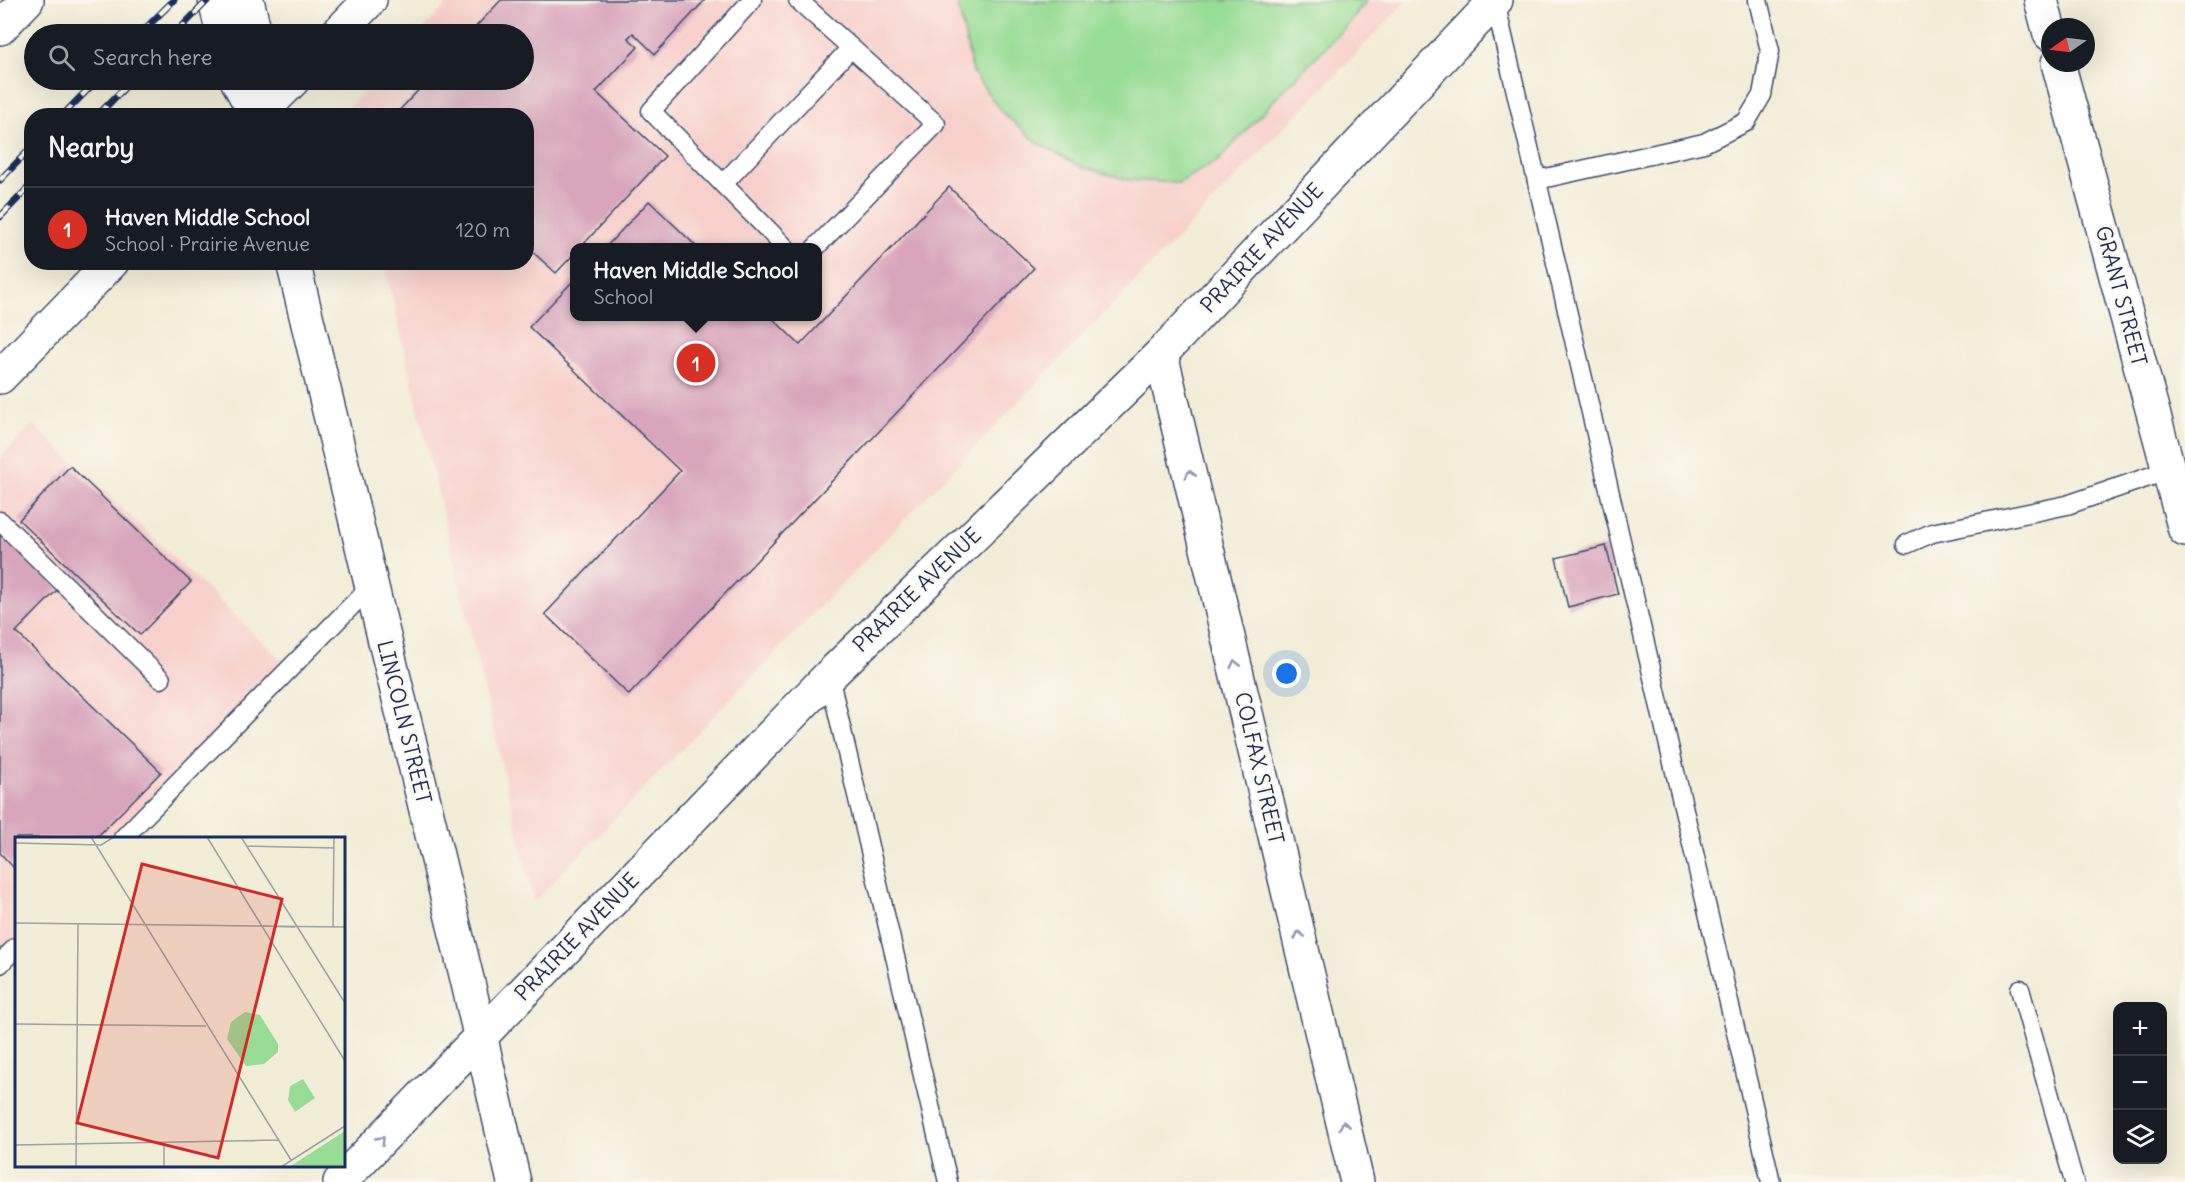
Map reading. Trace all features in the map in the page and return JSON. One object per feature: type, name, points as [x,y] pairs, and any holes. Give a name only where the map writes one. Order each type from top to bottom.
[{"type":"street","points":[[0,28],[27,0]]},
{"type":"street","points":[[215,0],[221,24]]},
{"type":"street","points":[[247,0],[253,24]]},
{"type":"street","points":[[347,24],[370,0]]},
{"type":"street","points":[[2041,0],[2046,18]]},
{"type":"street","name":"PRAIRIE AVENUE","points":[[340,1182],[829,676],[1161,354],[1495,1]]},
{"type":"street","name":"GRANT STREET","points":[[2061,72],[2173,458],[2185,530]]},
{"type":"street","points":[[243,90],[253,108]]},
{"type":"street","points":[[257,90],[257,108]]},
{"type":"street","points":[[265,108],[283,90]]},
{"type":"street","points":[[0,377],[104,270]]},
{"type":"street","name":"LINCOLN STREET","points":[[294,270],[481,1037],[514,1182]]},
{"type":"street","name":"COLFAX STREET","points":[[1161,354],[1358,1182]]},
{"type":"lane","points":[[752,0],[651,111],[781,243]]},
{"type":"lane","points":[[798,0],[936,124],[820,243]]},
{"type":"lane","points":[[1537,180],[1704,143],[1746,122],[1762,95],[1770,51],[1758,0]]},
{"type":"lane","points":[[1495,1],[1771,1182]]},
{"type":"lane","points":[[723,184],[851,48]]},
{"type":"lane","points":[[1907,544],[1932,533],[2067,505],[2173,458]]},
{"type":"lane","points":[[0,521],[161,678]]},
{"type":"lane","points":[[124,837],[371,586]]},
{"type":"lane","points":[[829,676],[948,1182]]},
{"type":"lane","points":[[0,964],[15,948]]},
{"type":"lane","points":[[2020,989],[2074,1182]]},
{"type":"shaded area","points":[[451,0],[1408,0],[534,902],[386,270],[534,270],[534,108],[348,108],[365,90],[534,90],[534,24],[428,24]]},
{"type":"shaded area","points":[[33,424],[293,671],[132,837],[15,837],[15,958],[0,974],[0,458]]},
{"type":"green space","points":[[1367,0],[1350,22],[1219,160],[1178,183],[1129,180],[1082,167],[1039,144],[1002,112],[973,73],[957,1]]},
{"type":"building","points":[[501,0],[705,0],[655,54],[633,33],[628,38],[638,47],[596,92],[665,156],[585,243],[570,243],[570,258],[556,273],[534,253],[534,108],[402,108],[419,90],[534,90],[534,24],[478,24]]},
{"type":"building","points":[[949,187],[1034,268],[629,695],[545,614],[680,471],[529,327],[570,284],[570,321],[775,321],[800,345]]},
{"type":"building","points":[[649,201],[693,243],[610,243]]},
{"type":"building","points":[[70,466],[191,582],[140,635],[19,520]]},
{"type":"building","points":[[0,533],[59,588],[16,632],[161,772],[97,837],[15,837],[15,869],[0,853]]},
{"type":"building","points":[[1606,546],[1618,594],[1568,607],[1556,558]]},
{"type":"railway","points":[[150,24],[174,0]]},
{"type":"railway","points":[[185,24],[208,0]]},
{"type":"railway","points":[[70,108],[87,90]]},
{"type":"railway","points":[[105,108],[122,90]]},
{"type":"railway","points":[[0,180],[24,155]]},
{"type":"railway","points":[[0,217],[24,192]]},
{"type":"place","name":"Haven Middle School","points":[[696,363]]}]
